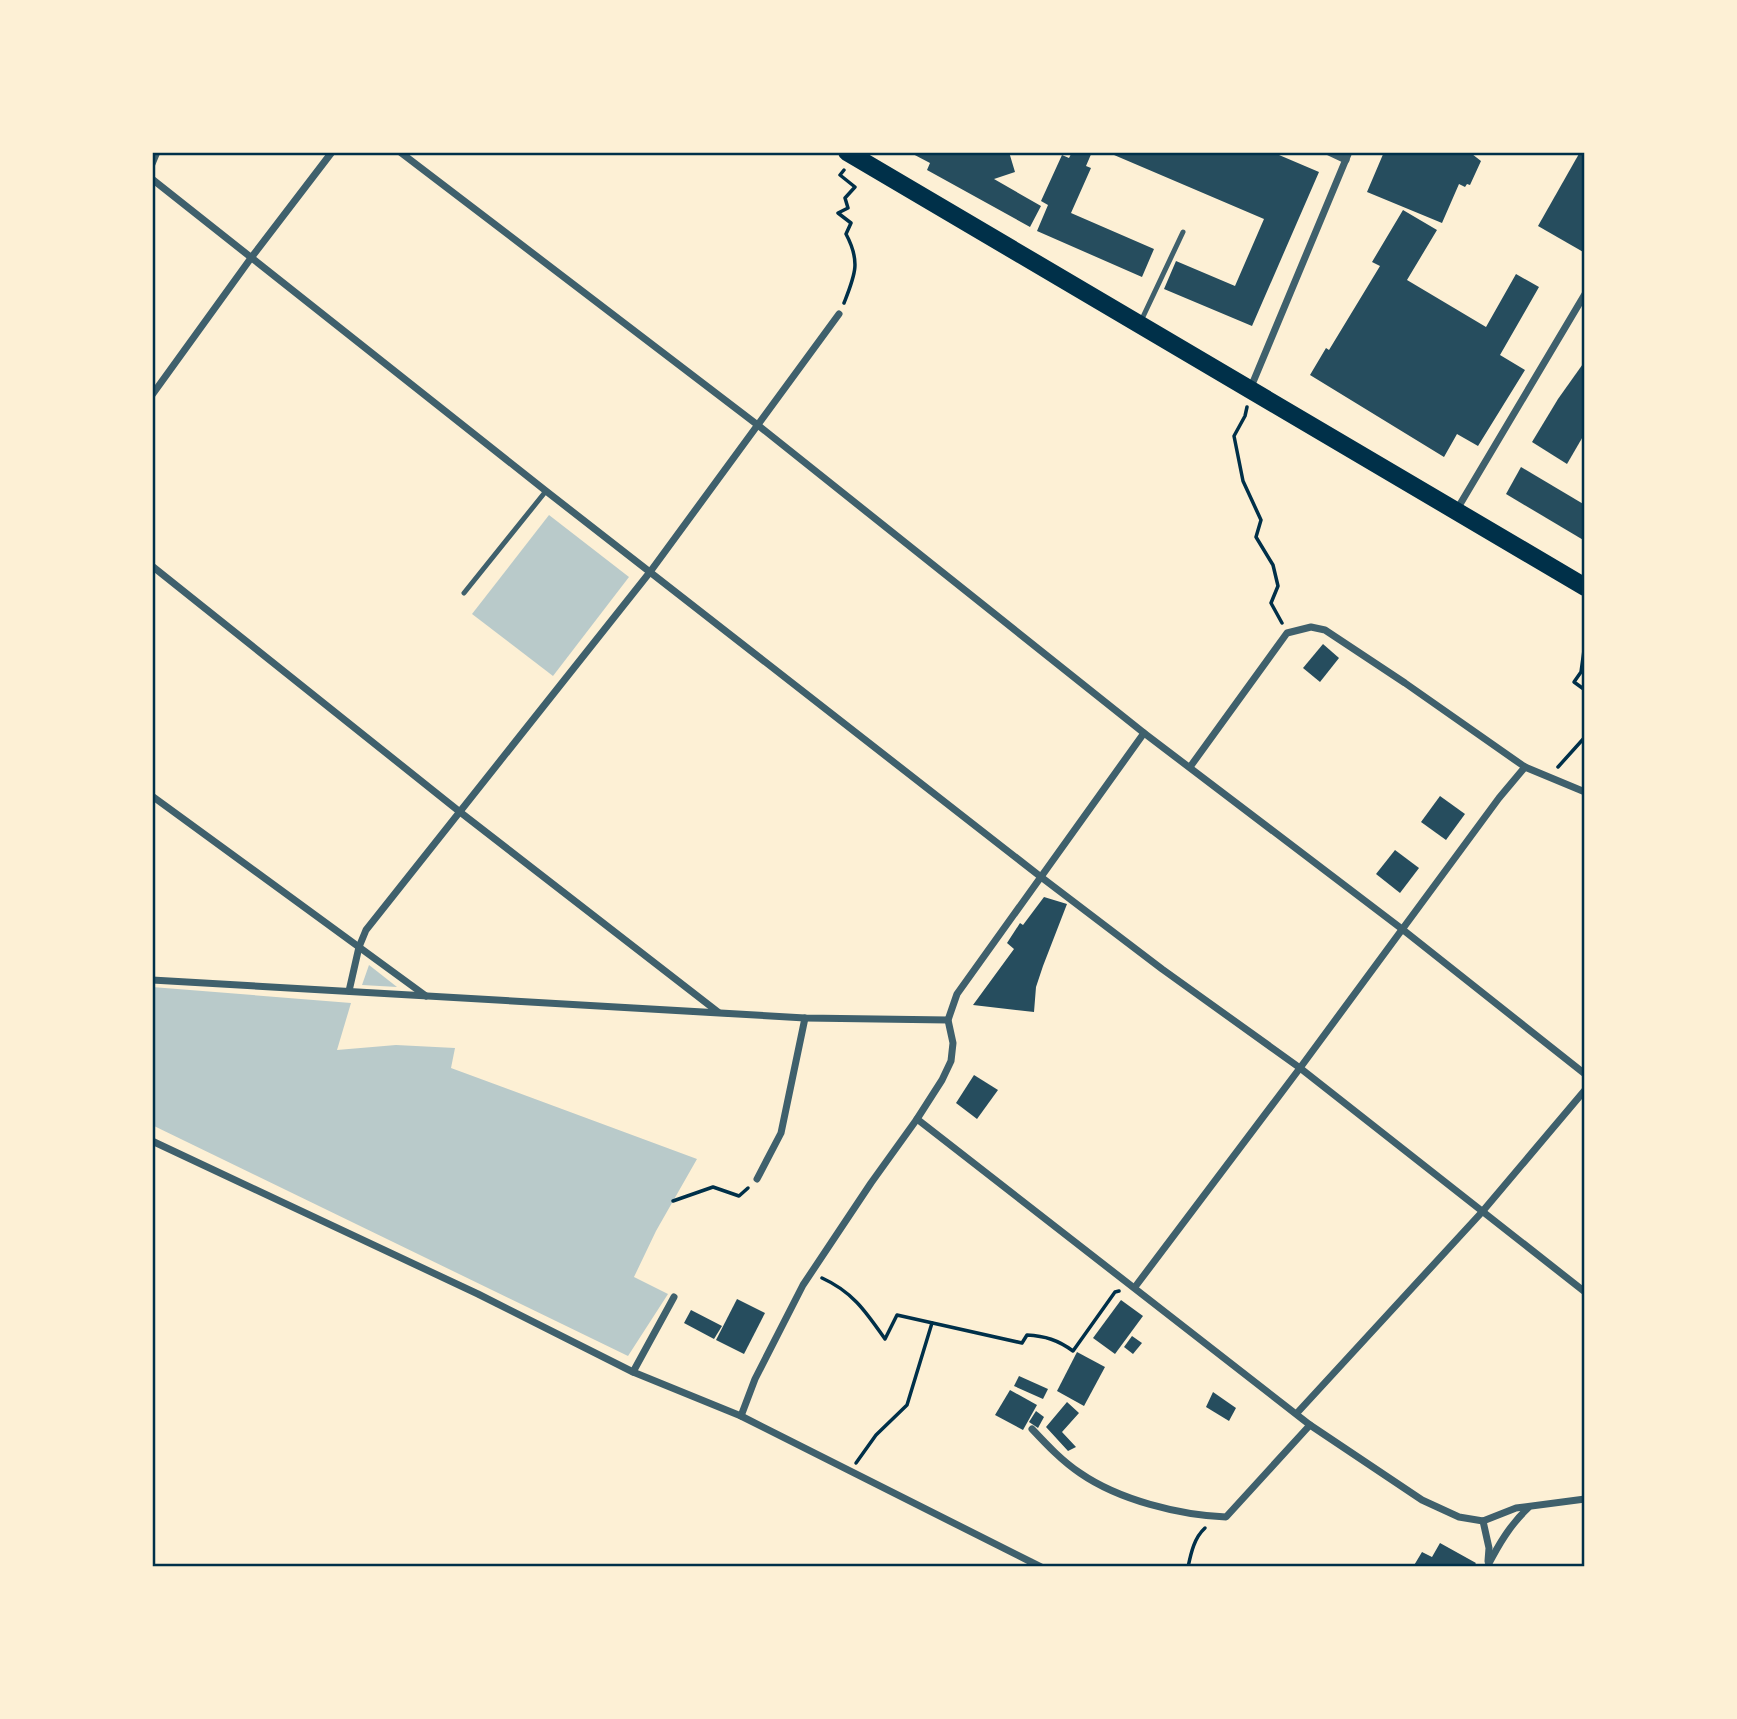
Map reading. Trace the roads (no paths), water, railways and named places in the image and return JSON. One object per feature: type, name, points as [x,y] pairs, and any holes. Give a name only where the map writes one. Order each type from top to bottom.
[{"type":"main road","points":[[851,153],[1585,587]]},
{"type":"street","points":[[152,164],[157,152]]},
{"type":"street","points":[[152,395],[332,152]]},
{"type":"street","points":[[400,152],[759,426],[1144,733],[1191,766],[1402,929],[1585,1074]]},
{"type":"street","points":[[1250,388],[1348,156],[1329,152]]},
{"type":"street","points":[[152,179],[1041,877],[1162,969],[1300,1068],[1585,1292]]},
{"type":"street","points":[[1455,511],[1585,294]]},
{"type":"street","points":[[349,991],[359,947],[366,930],[650,572],[839,314]]},
{"type":"street","points":[[152,566],[460,812],[718,1013]]},
{"type":"street","points":[[1191,766],[1287,633],[1311,627],[1325,630],[1525,767],[1585,792]]},
{"type":"street","points":[[741,1416],[755,1379],[803,1285],[942,1080],[951,1061],[953,1043],[948,1020],[957,994],[1144,733]]},
{"type":"street","points":[[1135,1287],[1499,798],[1525,767]]},
{"type":"street","points":[[152,796],[428,998]]},
{"type":"street","points":[[152,980],[805,1018],[948,1020]]},
{"type":"street","points":[[757,1179],[781,1133],[805,1018]]},
{"type":"street","points":[[1297,1413],[1482,1212],[1585,1090]]},
{"type":"street","points":[[917,1119],[1310,1424],[1422,1500],[1458,1517],[1483,1521],[1516,1508],[1585,1499]]},
{"type":"street","points":[[152,1141],[478,1294],[633,1372],[741,1416],[1041,1567]]},
{"type":"street","points":[[633,1372],[674,1297]]},
{"type":"street","points":[[1032,1429],[1058,1457],[1078,1472],[1115,1492],[1175,1511],[1226,1517],[1310,1424]]},
{"type":"street","points":[[1486,1567],[1514,1521],[1530,1506]]},
{"type":"street","points":[[1483,1521],[1489,1548],[1486,1567]]},
{"type":"lane","points":[[1139,324],[1183,232]]},
{"type":"lane","points":[[464,593],[546,491]]}]
